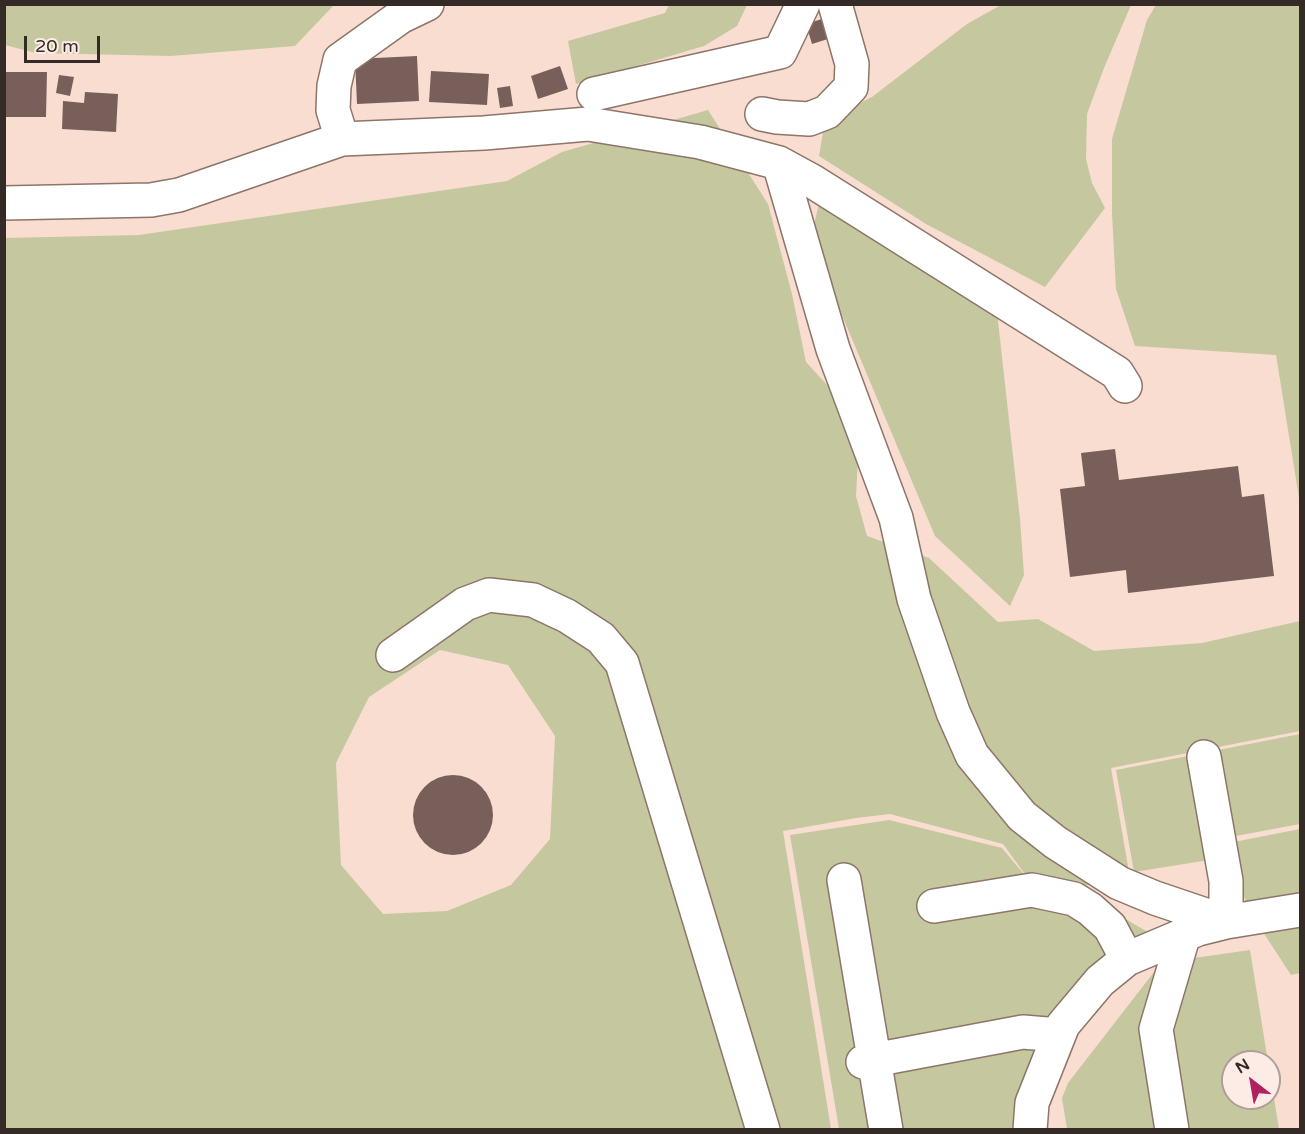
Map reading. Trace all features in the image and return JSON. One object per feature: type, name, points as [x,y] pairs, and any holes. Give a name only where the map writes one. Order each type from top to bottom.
[{"type":"street","points":[[342,138],[333,110],[334,86],[340,60],[400,17],[427,4]]},
{"type":"street","points":[[594,94],[780,52],[802,4]]},
{"type":"street","points":[[762,114],[809,119],[827,112],[851,87],[852,64],[835,4]]},
{"type":"street","points":[[4,204],[150,200],[179,195],[342,138],[484,133],[588,124],[700,141],[779,163],[812,181],[1117,373],[1125,386]]},
{"type":"street","points":[[779,163],[832,349],[896,518],[914,599],[953,712],[972,755],[1022,816],[1055,842],[1119,883],[1226,922]]},
{"type":"street","points":[[393,655],[465,604],[489,595],[533,600],[567,616],[601,638],[622,663],[763,1130]]},
{"type":"street","points":[[1204,757],[1226,880],[1226,922]]},
{"type":"street","points":[[844,880],[869,1061],[886,1130]]},
{"type":"street","points":[[934,906],[1032,890],[1074,899],[1090,909],[1110,927],[1126,959]]},
{"type":"street","points":[[1030,1130],[1032,1103],[1063,1025],[1100,981],[1126,959],[1184,934],[1226,922],[1300,910]]},
{"type":"street","points":[[1172,1130],[1156,1029],[1184,934]]},
{"type":"street","points":[[869,1061],[1023,1032],[1059,1035]]},
{"type":"green space","points":[[4,5],[334,5],[295,46],[171,56],[36,53],[5,45]]},
{"type":"green space","points":[[669,5],[747,5],[737,26],[704,46],[576,84],[568,41],[665,13]]},
{"type":"green space","points":[[1001,5],[1131,5],[1087,114],[1086,159],[1092,183],[1105,208],[1045,287],[926,224],[819,156],[825,121],[872,97],[967,24]]},
{"type":"green space","points":[[1156,5],[1300,5],[1300,504],[1276,355],[1135,346],[1116,289],[1112,214],[1112,139],[1147,20]]},
{"type":"green space","points":[[708,110],[768,204],[792,294],[806,362],[860,421],[856,496],[867,536],[929,558],[998,622],[1038,619],[1094,651],[1202,643],[1300,621],[1300,731],[1111,768],[1129,872],[1078,888],[1027,877],[1003,844],[890,814],[783,831],[831,1129],[5,1129],[4,238],[139,235],[507,181],[562,152]],"holes":[[[440,650],[508,665],[555,736],[550,839],[511,885],[447,911],[383,914],[341,865],[336,763],[369,697]]]},
{"type":"green space","points":[[820,199],[997,312],[1024,575],[1010,606],[935,536],[839,308],[827,268],[810,242]]},
{"type":"green space","points":[[1300,734],[1300,824],[1225,838],[1228,857],[1134,872],[1116,770]]},
{"type":"green space","points":[[889,820],[1002,848],[1028,879],[1088,897],[1151,934],[1102,965],[1019,1129],[839,1129],[790,835]]},
{"type":"green space","points":[[1300,829],[1300,973],[1291,975],[1261,929],[1238,886],[1229,843]]},
{"type":"green space","points":[[1250,950],[1266,1050],[1221,1050],[1221,1110],[1276,1110],[1279,1129],[1067,1129],[1062,1098],[1068,1083],[1154,972],[1187,959]]},
{"type":"building","points":[[825,18],[831,38],[812,44],[806,24]]},
{"type":"building","points":[[417,56],[419,101],[357,104],[355,59]]},
{"type":"building","points":[[560,66],[568,89],[538,99],[531,76]]},
{"type":"building","points":[[431,71],[489,74],[487,105],[429,102]]},
{"type":"building","points":[[4,72],[47,72],[46,117],[4,117]]},
{"type":"building","points":[[59,75],[74,77],[70,96],[56,93]]},
{"type":"building","points":[[510,86],[513,106],[500,108],[497,88]]},
{"type":"building","points":[[85,92],[118,94],[116,132],[62,129],[63,101],[84,103]]},
{"type":"building","points":[[1115,449],[1119,480],[1238,466],[1242,497],[1264,494],[1274,576],[1128,593],[1126,570],[1070,577],[1060,489],[1085,486],[1081,453]]},
{"type":"building","points":[[453,775],[468,778],[481,787],[490,800],[493,815],[490,830],[481,843],[468,852],[453,855],[438,852],[425,843],[416,830],[413,815],[416,800],[425,787],[438,778]]}]
